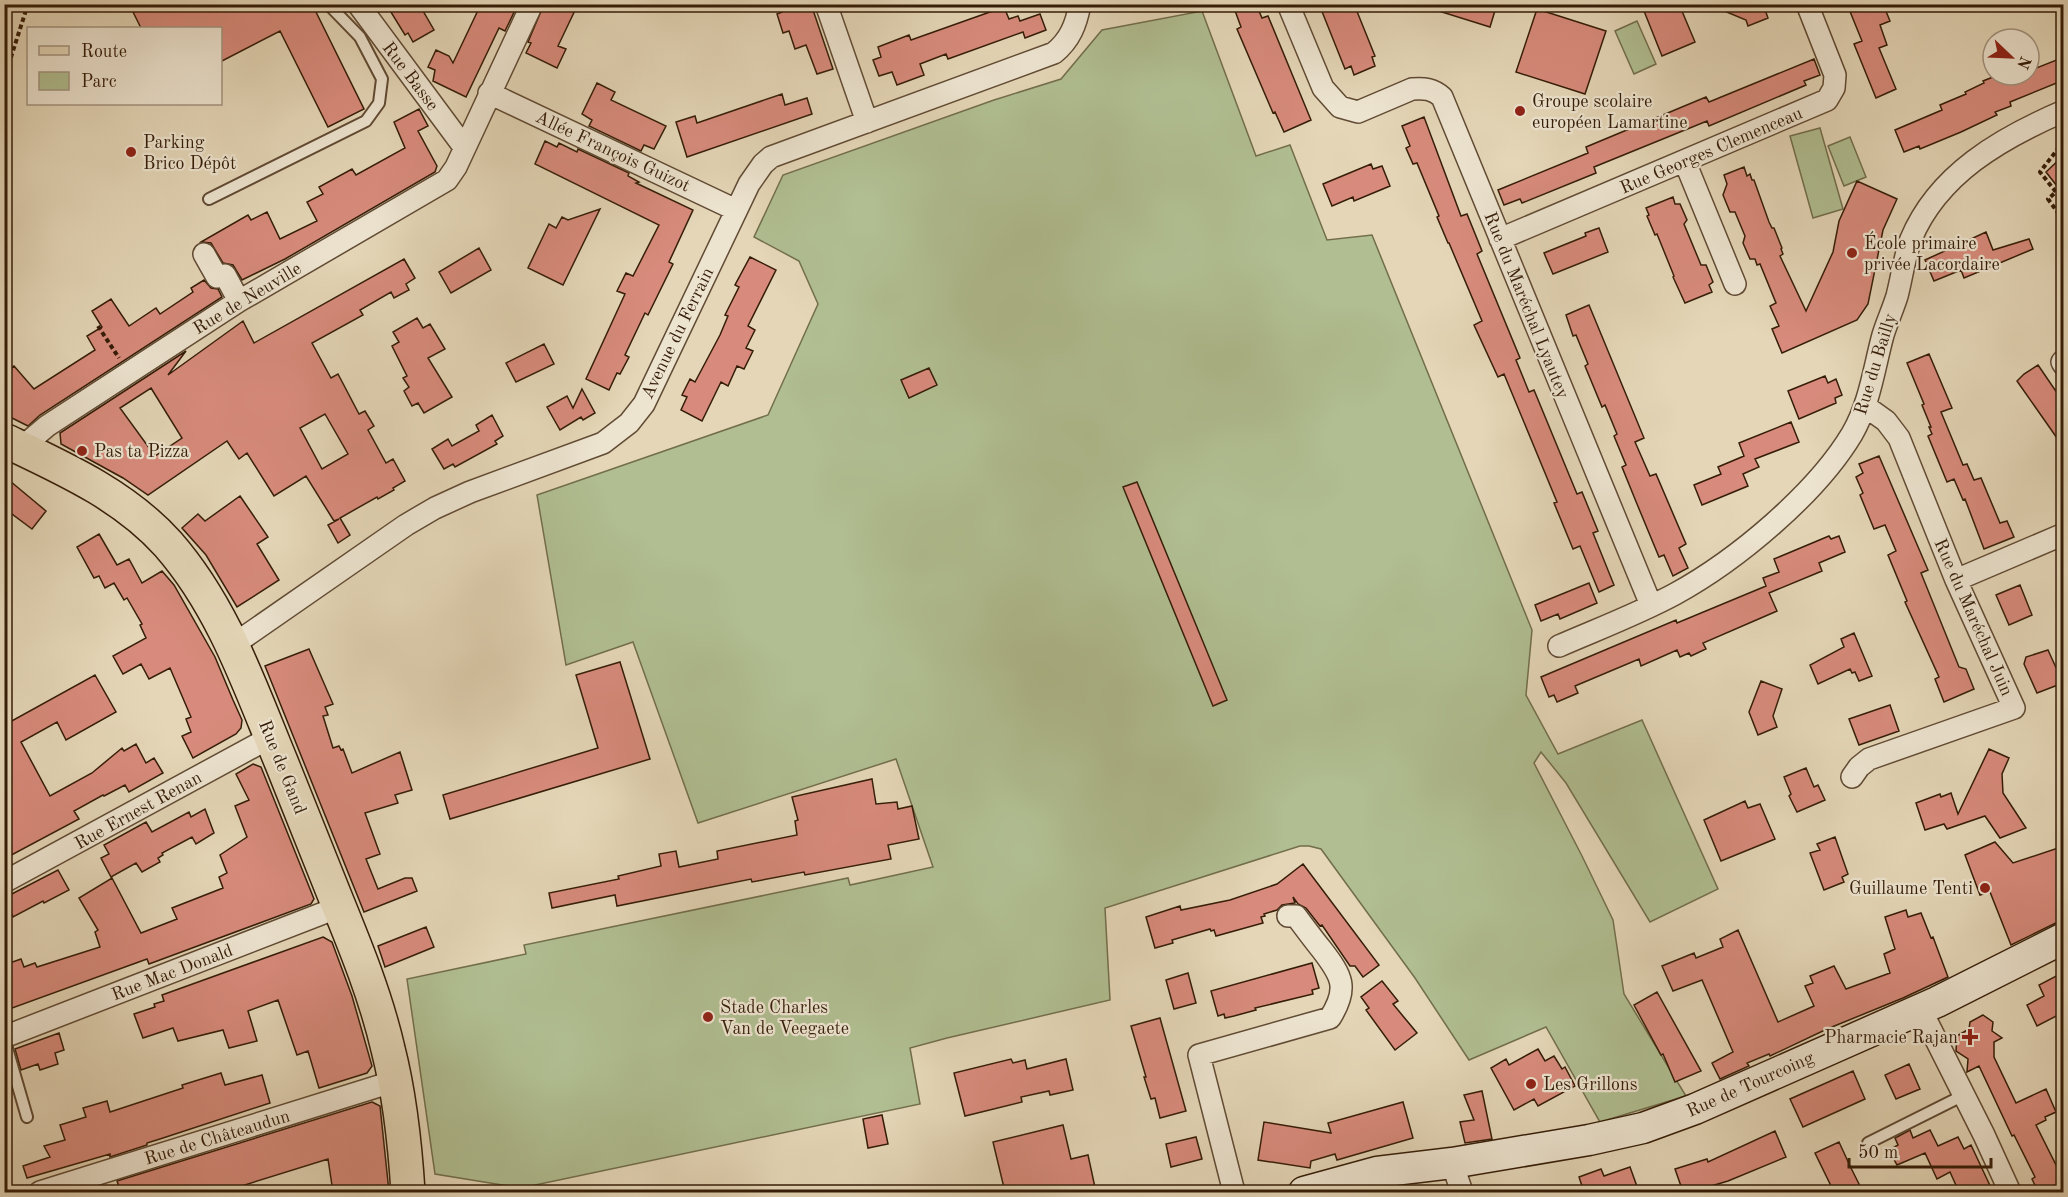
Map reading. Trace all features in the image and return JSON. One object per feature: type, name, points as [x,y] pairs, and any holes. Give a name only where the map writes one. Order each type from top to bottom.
[{"type":"main road","name":"Rue de Gand","points":[[13,444],[83,479],[146,522],[168,544],[201,588],[233,645],[378,1010],[394,1081],[404,1142],[408,1192]]},
{"type":"main road","name":"Rue de Tourcoing","points":[[1304,1192],[1383,1171],[1452,1163],[1598,1139],[1651,1126],[1714,1101],[1920,1008],[2064,938]]},
{"type":"main road","name":"Rue de Tourcoing","points":[[1359,1192],[1426,1174],[1452,1163]]},
{"type":"street","name":"Rue Basse","points":[[358,4],[464,147]]},
{"type":"street","name":"Rue de Neuville","points":[[13,444],[47,426],[238,301],[441,186],[453,173],[532,4]]},
{"type":"street","points":[[826,4],[867,122]]},
{"type":"street","name":"Avenue du Ferrain","points":[[233,645],[406,525],[435,508],[488,484],[592,449],[620,431],[636,414],[650,392],[736,210],[756,173],[771,157],[1054,53],[1064,46],[1071,35],[1080,4]]},
{"type":"street","name":"Rue du Maréchal Lyautey","points":[[1288,4],[1323,88],[1340,107],[1349,111],[1358,111],[1412,89],[1430,89],[1442,97],[1651,605]]},
{"type":"street","name":"Rue Georges Clemenceau","points":[[1500,240],[1827,100],[1834,88],[1835,75],[1807,4]]},
{"type":"street","name":"Allée François Guizot","points":[[489,93],[736,210]]},
{"type":"street","name":"Rue du Bailly","points":[[1559,646],[1675,594],[1715,568],[1788,509],[1816,482],[1836,459],[1865,406],[1907,251],[1916,228],[1931,204],[1957,174],[1993,147],[2021,130],[2064,111]]},
{"type":"street","points":[[1685,162],[1735,284]]},
{"type":"street","points":[[204,254],[217,277],[225,275],[238,301]]},
{"type":"street","name":"Rue du Maréchal Juin","points":[[1852,777],[1869,759],[2014,708],[1956,580],[1899,438],[1886,421],[1865,406]]},
{"type":"street","points":[[1956,580],[2064,534]]},
{"type":"street","name":"Rue Ernest Renan","points":[[4,882],[271,737]]},
{"type":"street","name":"Rue Mac Donald","points":[[4,1038],[339,907]]},
{"type":"street","points":[[1234,1192],[1199,1055],[1330,1018],[1341,992],[1342,985],[1337,970],[1296,916],[1288,916]]},
{"type":"street","points":[[1920,1008],[2010,1192]]},
{"type":"street","name":"Rue de Châteaudun","points":[[40,1192],[394,1081]]},
{"type":"street","points":[[1452,1163],[1462,1192]]},
{"type":"lane","points":[[209,199],[366,122],[379,103],[382,79],[360,37],[328,4]]},
{"type":"lane","points":[[4,1038],[27,1117]]},
{"type":"lane","points":[[1868,1143],[1964,1095]]},
{"type":"path","points":[[4,79],[28,4]]},
{"type":"path","points":[[2064,141],[2040,172],[2056,192],[2048,199],[2064,221]]},
{"type":"path","points":[[98,326],[128,372]]},
{"type":"green space","points":[[1202,11],[1256,156],[1290,145],[1327,240],[1372,235],[1532,630],[1526,695],[1558,754],[1642,720],[1718,889],[1650,922],[1566,783],[1541,752],[1534,763],[1613,920],[1624,994],[1686,1096],[1600,1122],[1546,1027],[1469,1060],[1415,978],[1321,849],[1300,846],[1105,908],[1110,1000],[910,1048],[920,1104],[521,1188],[435,1174],[407,979],[526,954],[524,945],[848,878],[850,885],[933,867],[896,759],[698,823],[633,642],[566,665],[537,495],[768,415],[818,304],[799,261],[754,237],[783,175],[994,100],[1061,79],[1102,30]]},
{"type":"green space","points":[[1637,21],[1656,64],[1634,74],[1615,31]]},
{"type":"green space","points":[[1820,128],[1843,209],[1813,218],[1790,136]]},
{"type":"green space","points":[[1850,137],[1866,177],[1844,186],[1828,146]]},
{"type":"building","points":[[129,4],[312,4],[364,109],[328,127],[280,31],[222,61],[222,27],[140,27]]},
{"type":"building","points":[[386,4],[419,4],[434,30],[413,42],[408,33],[405,35]]},
{"type":"building","points":[[481,4],[518,4],[505,31],[499,28],[466,97],[433,81],[435,70],[428,67],[436,50],[449,56],[453,63]]},
{"type":"building","points":[[544,4],[578,4],[558,46],[566,49],[557,68],[526,53],[531,43],[528,42]]},
{"type":"building","points":[[780,4],[811,4],[833,69],[817,74],[806,45],[795,49],[789,31],[783,33],[777,14],[782,12]]},
{"type":"building","points":[[1243,4],[1256,4],[1262,18],[1268,16],[1311,120],[1284,132],[1275,112],[1273,113],[1237,29],[1241,27],[1234,8]]},
{"type":"building","points":[[1319,4],[1354,4],[1375,56],[1372,57],[1375,66],[1354,75],[1351,66],[1345,69]]},
{"type":"building","points":[[1429,4],[1497,4],[1490,27],[1429,8]]},
{"type":"building","points":[[1660,4],[1679,4],[1695,42],[1662,56],[1644,11]]},
{"type":"building","points":[[1763,4],[1768,18],[1748,26],[1746,20],[1710,5]]},
{"type":"building","points":[[1847,4],[1883,4],[1890,21],[1880,25],[1887,45],[1879,48],[1896,89],[1876,98],[1854,44],[1862,41]]},
{"type":"building","points":[[1004,7],[1009,19],[1018,16],[1020,21],[1040,14],[1046,30],[1025,38],[1023,32],[948,59],[946,54],[920,64],[924,75],[897,85],[892,72],[879,76],[873,60],[881,57],[878,47],[909,35],[911,40]]},
{"type":"building","points":[[1537,9],[1606,31],[1585,94],[1516,72]]},
{"type":"building","points":[[2064,57],[2064,80],[2010,102],[2011,106],[1995,112],[1997,115],[1961,132],[1920,149],[1919,146],[1904,152],[1895,130],[1942,110],[1940,105],[1966,94],[1965,92],[1981,84],[1981,87],[2041,87],[2041,66]]},
{"type":"building","points":[[1814,59],[1820,75],[1804,81],[1806,85],[1709,126],[1707,121],[1594,167],[1596,173],[1522,203],[1520,199],[1504,205],[1498,190],[1588,153],[1586,147],[1706,97],[1709,102]]},
{"type":"building","points":[[597,83],[615,92],[611,100],[666,126],[654,149],[644,145],[641,151],[589,126],[592,120],[582,114]]},
{"type":"building","points":[[782,94],[785,105],[807,98],[812,114],[687,157],[676,122],[695,116],[697,123]]},
{"type":"building","points":[[419,109],[428,126],[418,131],[437,166],[435,172],[285,259],[242,280],[233,265],[223,263],[211,243],[201,242],[248,215],[251,220],[267,212],[280,239],[317,221],[307,202],[323,194],[319,187],[352,169],[356,175],[405,148],[394,122]]},
{"type":"building","points":[[1424,117],[1461,216],[1467,214],[1482,251],[1477,254],[1520,358],[1516,360],[1529,392],[1534,390],[1577,494],[1582,492],[1598,531],[1593,533],[1614,585],[1599,592],[1580,546],[1573,549],[1554,503],[1557,502],[1504,374],[1498,377],[1474,325],[1482,321],[1437,217],[1439,216],[1417,163],[1413,164],[1406,148],[1410,146],[1402,126]]},
{"type":"building","points":[[545,141],[557,147],[559,143],[577,152],[578,149],[629,173],[628,176],[639,182],[636,183],[693,210],[669,262],[673,264],[648,315],[645,313],[625,355],[629,357],[620,374],[617,373],[609,390],[586,379],[625,294],[617,291],[626,273],[633,276],[659,225],[535,164]]},
{"type":"building","points":[[2064,155],[2064,195],[2046,172]]},
{"type":"building","points":[[1371,164],[1373,169],[1382,166],[1390,186],[1354,201],[1353,197],[1332,206],[1323,184]]},
{"type":"building","points":[[1744,167],[1747,176],[1750,174],[1754,180],[1769,222],[1782,248],[1783,254],[1780,256],[1806,311],[1833,252],[1839,221],[1857,181],[1897,199],[1883,230],[1868,304],[1857,320],[1782,353],[1772,329],[1779,326],[1770,306],[1776,303],[1760,264],[1757,265],[1755,259],[1750,259],[1743,243],[1745,236],[1735,212],[1730,212],[1723,195],[1727,184],[1724,175]]},
{"type":"building","points":[[1673,197],[1675,204],[1680,204],[1687,220],[1684,224],[1701,265],[1706,265],[1713,282],[1709,285],[1712,292],[1685,303],[1657,234],[1655,235],[1647,216],[1649,215],[1646,208]]},
{"type":"building","points":[[600,209],[563,285],[528,268],[549,224],[556,228],[562,217],[568,220]]},
{"type":"building","points":[[1599,228],[1608,252],[1553,274],[1544,253],[1586,236],[1585,233]]},
{"type":"building","points":[[1986,232],[1993,250],[2029,239],[2033,249],[1964,278],[1961,270],[1934,281],[1925,260]]},
{"type":"building","points":[[479,248],[491,270],[451,293],[439,272]]},
{"type":"building","points":[[750,257],[776,270],[748,326],[755,330],[746,348],[753,351],[744,369],[737,366],[728,386],[721,382],[702,421],[681,410],[687,397],[682,395],[690,379],[695,382],[720,335],[728,316],[725,315],[739,287],[735,285]]},
{"type":"building","points":[[404,259],[415,278],[406,284],[409,290],[394,298],[391,292],[360,310],[363,315],[312,343],[331,378],[338,374],[359,414],[365,411],[374,426],[368,430],[386,463],[393,459],[405,481],[393,488],[394,490],[340,518],[350,535],[338,543],[328,525],[339,519],[334,521],[306,476],[274,496],[247,453],[239,459],[227,441],[148,495],[123,478],[61,444],[60,433],[186,351],[168,375],[243,321],[254,343]],"holes":[[[151,388],[182,438],[155,456],[120,408]],[[325,414],[348,454],[322,469],[300,428]]]},
{"type":"building","points":[[204,280],[211,288],[218,289],[222,297],[40,415],[28,426],[4,414],[4,372],[14,366],[34,389],[95,350],[87,336],[102,327],[92,311],[111,299],[129,326],[156,308],[160,314],[193,292],[191,288]]},
{"type":"building","points":[[1589,305],[1644,438],[1635,442],[1650,476],[1656,474],[1686,544],[1679,548],[1688,568],[1673,576],[1664,555],[1659,557],[1637,504],[1622,467],[1626,465],[1614,436],[1617,434],[1605,405],[1602,407],[1585,366],[1588,364],[1576,335],[1573,336],[1566,315]]},
{"type":"building","points":[[417,318],[423,328],[430,324],[445,349],[428,358],[452,397],[424,413],[418,403],[412,406],[404,391],[409,387],[403,378],[407,376],[392,346],[399,342],[393,332]]},
{"type":"building","points":[[544,344],[554,364],[516,382],[506,363]]},
{"type":"building","points":[[1929,354],[1952,408],[1941,412],[1963,465],[1967,464],[1974,480],[1981,478],[2000,523],[2007,521],[2014,537],[1984,549],[1965,499],[1963,500],[1954,479],[1947,482],[1928,436],[1932,434],[1929,427],[1931,427],[1907,363]]},
{"type":"building","points":[[2038,365],[2064,403],[2064,448],[2017,381]]},
{"type":"building","points":[[929,368],[937,385],[909,398],[901,380]]},
{"type":"building","points":[[1825,376],[1828,383],[1836,379],[1842,395],[1835,398],[1836,403],[1799,419],[1788,391]]},
{"type":"building","points":[[582,389],[595,413],[583,420],[581,417],[560,430],[547,407],[567,396],[573,408]]},
{"type":"building","points":[[492,415],[503,436],[495,441],[497,444],[455,467],[453,464],[444,469],[432,449],[448,439],[452,446],[479,431],[476,425]]},
{"type":"building","points":[[1791,422],[1799,442],[1755,459],[1759,467],[1743,474],[1748,486],[1702,505],[1694,485],[1721,474],[1718,467],[1744,456],[1739,443]]},
{"type":"building","points":[[1879,456],[1928,570],[1921,573],[1959,667],[1966,669],[1974,689],[1944,702],[1935,679],[1939,677],[1905,602],[1907,601],[1888,555],[1896,551],[1885,525],[1874,529],[1860,495],[1863,493],[1856,477],[1863,473],[1859,464]]},
{"type":"building","points":[[4,476],[46,511],[32,529],[4,508]]},
{"type":"building","points":[[1137,482],[1227,700],[1213,706],[1123,487]]},
{"type":"building","points":[[240,496],[268,537],[257,544],[279,580],[237,607],[206,555],[182,528],[198,514],[205,521]]},
{"type":"building","points":[[99,534],[117,565],[129,559],[142,583],[162,571],[174,585],[215,657],[242,720],[241,728],[236,734],[193,758],[182,736],[191,732],[186,719],[191,717],[170,668],[149,679],[141,664],[123,674],[113,656],[146,638],[140,625],[142,624],[127,598],[124,600],[114,583],[105,588],[99,576],[94,578],[77,547]]},
{"type":"building","points":[[1829,536],[1831,539],[1839,536],[1845,552],[1819,563],[1822,571],[1769,593],[1777,611],[1703,643],[1706,649],[1691,656],[1689,653],[1680,657],[1677,650],[1641,666],[1639,659],[1575,686],[1578,693],[1557,702],[1554,695],[1549,697],[1541,677],[1676,620],[1677,623],[1766,586],[1763,578],[1779,572],[1774,559]]},
{"type":"building","points":[[1589,583],[1597,603],[1560,619],[1558,614],[1541,621],[1535,605]]},
{"type":"building","points":[[2020,585],[2032,615],[2009,625],[1996,595]]},
{"type":"building","points":[[1854,633],[1872,676],[1859,681],[1855,672],[1852,673],[1850,669],[1818,684],[1810,665],[1844,647],[1841,639]]},
{"type":"building","points":[[309,649],[333,704],[325,707],[328,715],[323,716],[333,748],[339,746],[341,750],[343,749],[352,773],[400,752],[412,790],[395,795],[398,803],[365,813],[380,854],[366,859],[378,889],[405,878],[412,878],[417,891],[364,912],[265,666]]},
{"type":"building","points":[[2048,650],[2063,683],[2037,693],[2024,664],[2026,657]]},
{"type":"building","points":[[620,662],[650,759],[450,819],[443,795],[598,748],[576,675]]},
{"type":"building","points":[[95,675],[116,712],[66,740],[57,722],[21,742],[50,796],[92,773],[122,748],[124,751],[136,744],[146,763],[154,758],[163,773],[129,792],[125,785],[103,795],[74,811],[79,819],[4,859],[4,712],[10,722]]},
{"type":"building","points":[[1761,681],[1782,689],[1773,716],[1777,727],[1758,735],[1749,712]]},
{"type":"building","points":[[1890,705],[1899,731],[1859,745],[1849,719]]},
{"type":"building","points":[[1989,749],[2009,758],[2002,774],[2003,793],[2026,828],[2000,838],[1985,816],[1947,829],[1944,824],[1925,830],[1916,803],[1940,794],[1941,797],[1951,793],[1958,814]]},
{"type":"building","points":[[253,764],[261,767],[314,899],[311,904],[149,964],[147,959],[4,1011],[4,965],[21,959],[24,967],[35,963],[37,967],[100,947],[95,932],[98,930],[79,898],[112,878],[141,933],[177,919],[172,908],[223,888],[219,877],[227,873],[220,855],[247,837],[235,806],[249,800],[236,774]]},
{"type":"building","points":[[1806,768],[1814,787],[1818,785],[1825,800],[1797,812],[1789,796],[1791,794],[1784,777]]},
{"type":"building","points":[[872,779],[876,804],[897,802],[898,809],[912,806],[919,839],[888,845],[891,859],[805,875],[804,872],[752,882],[751,879],[617,906],[615,895],[552,908],[549,893],[619,879],[618,876],[661,866],[659,854],[676,851],[679,867],[718,859],[717,851],[797,835],[795,821],[798,820],[792,797]]},
{"type":"building","points":[[1745,801],[1748,808],[1760,804],[1775,839],[1721,861],[1704,820]]},
{"type":"building","points":[[205,809],[214,833],[196,844],[192,837],[162,853],[163,855],[158,858],[160,862],[142,872],[136,863],[111,877],[101,858],[109,854],[104,845],[146,822],[152,832],[189,812],[191,817]]},
{"type":"building","points":[[1835,837],[1848,874],[1842,877],[1844,882],[1824,890],[1810,853],[1820,850],[1817,844]]},
{"type":"building","points":[[1995,842],[2013,863],[2064,846],[2064,919],[2011,945],[1990,892],[1980,895],[1965,855]]},
{"type":"building","points":[[1303,864],[1379,965],[1363,977],[1355,966],[1350,966],[1322,925],[1320,926],[1306,908],[1298,904],[1293,897],[1295,903],[1282,905],[1277,910],[1264,914],[1265,916],[1261,917],[1263,923],[1216,936],[1214,930],[1210,929],[1172,940],[1173,943],[1155,948],[1146,917],[1180,906],[1181,910],[1230,900],[1277,884]]},
{"type":"building","points":[[58,870],[69,890],[13,917],[12,914],[4,918],[4,898]]},
{"type":"building","points":[[1906,910],[1908,917],[1921,913],[1948,977],[1770,1056],[1769,1054],[1747,1063],[1749,1066],[1720,1079],[1712,1063],[1733,1052],[1702,980],[1673,991],[1662,966],[1694,953],[1696,958],[1723,947],[1720,939],[1738,930],[1778,1022],[1814,1006],[1805,986],[1813,983],[1810,976],[1834,966],[1846,989],[1890,973],[1884,954],[1895,949],[1885,917]]},
{"type":"building","points":[[426,927],[434,947],[385,967],[378,946]]},
{"type":"building","points":[[323,937],[332,942],[352,996],[372,1066],[367,1073],[319,1088],[308,1051],[297,1055],[278,1000],[248,1011],[257,1041],[229,1048],[223,1030],[178,1041],[173,1028],[143,1038],[134,1014],[155,1007],[154,1004],[164,1001],[162,995]]},
{"type":"building","points":[[1312,963],[1319,988],[1312,990],[1313,994],[1255,1008],[1256,1010],[1234,1016],[1225,1018],[1224,1014],[1218,1016],[1211,991]]},
{"type":"building","points":[[2064,972],[2064,1012],[2037,1026],[2027,1005],[2044,996],[2039,985]]},
{"type":"building","points":[[1188,973],[1196,1003],[1174,1009],[1166,980]]},
{"type":"building","points":[[1382,981],[1398,1001],[1393,1004],[1417,1033],[1395,1050],[1366,1010],[1369,1008],[1361,997]]},
{"type":"building","points":[[1657,992],[1701,1071],[1675,1082],[1663,1054],[1661,1055],[1634,1005]]},
{"type":"building","points":[[1983,1015],[1993,1022],[1992,1031],[2002,1038],[1994,1042],[1994,1057],[2016,1103],[2046,1089],[2056,1112],[2045,1117],[2046,1120],[2036,1125],[2064,1181],[2041,1192],[2038,1192],[2032,1179],[2035,1177],[2014,1135],[2012,1136],[1979,1066],[1967,1072],[1968,1059],[1956,1051],[1957,1036],[1969,1029],[1970,1022]]},
{"type":"building","points":[[1160,1018],[1186,1111],[1160,1118],[1155,1098],[1151,1099],[1144,1077],[1146,1077],[1131,1026]]},
{"type":"building","points":[[59,1033],[64,1050],[55,1053],[58,1064],[40,1070],[38,1064],[21,1070],[15,1049]]},
{"type":"building","points":[[1538,1049],[1545,1061],[1554,1056],[1562,1069],[1565,1067],[1575,1086],[1538,1106],[1534,1099],[1514,1110],[1491,1068],[1506,1059],[1509,1065]]},
{"type":"building","points":[[1011,1059],[1013,1063],[1025,1060],[1027,1069],[1066,1059],[1073,1090],[1050,1095],[1049,1091],[1021,1097],[1022,1102],[965,1116],[954,1073]]},
{"type":"building","points":[[1909,1064],[1920,1089],[1896,1099],[1885,1075]]},
{"type":"building","points":[[1853,1071],[1865,1099],[1803,1127],[1790,1099]]},
{"type":"building","points":[[221,1073],[225,1085],[262,1075],[270,1103],[110,1157],[110,1154],[27,1178],[23,1166],[50,1157],[44,1146],[65,1140],[60,1125],[86,1117],[83,1108],[107,1101],[110,1112]]},
{"type":"building","points":[[1482,1091],[1492,1139],[1465,1143],[1460,1122],[1474,1120],[1464,1095]]},
{"type":"building","points":[[372,1102],[380,1106],[389,1192],[333,1192],[328,1159],[222,1192],[121,1192],[117,1181]]},
{"type":"building","points":[[1403,1102],[1413,1138],[1337,1160],[1335,1154],[1311,1161],[1310,1168],[1258,1160],[1264,1122],[1331,1133],[1328,1123]]},
{"type":"building","points":[[882,1115],[888,1144],[868,1148],[863,1119]]},
{"type":"building","points":[[1063,1125],[1071,1159],[1088,1155],[1096,1192],[1005,1192],[993,1142]]},
{"type":"building","points":[[1910,1130],[1913,1138],[1930,1130],[1938,1146],[1958,1137],[1964,1149],[1971,1145],[1993,1192],[1959,1192],[1950,1172],[1937,1179],[1925,1153],[1897,1165],[1889,1150],[1898,1145],[1895,1138]]},
{"type":"building","points":[[1775,1131],[1786,1157],[1728,1181],[1691,1192],[1683,1192],[1675,1169],[1707,1159],[1708,1162]]},
{"type":"building","points":[[1196,1137],[1202,1159],[1171,1167],[1166,1144]]},
{"type":"building","points":[[1839,1142],[1863,1192],[1834,1192],[1815,1153]]},
{"type":"building","points":[[1630,1167],[1639,1192],[1610,1192],[1608,1187],[1593,1192],[1584,1192],[1579,1177],[1601,1169],[1604,1176]]},
{"type":"place","name":"Groupe scolaire européen Lamartine","points":[[1520,111]]},
{"type":"place","name":"Parking Brico Dépôt","points":[[131,152]]},
{"type":"place","name":"École primaire privée Lacordaire","points":[[1852,253]]},
{"type":"place","name":"Pas ta Pizza","points":[[82,451]]},
{"type":"place","name":"Guillaume Tenti","points":[[1985,888]]},
{"type":"place","name":"Stade Charles Van de Veegaete","points":[[708,1017]]},
{"type":"place","name":"Pharmacie Rajan","points":[[1970,1037]]},
{"type":"place","name":"Les Grillons","points":[[1531,1084]]}]
